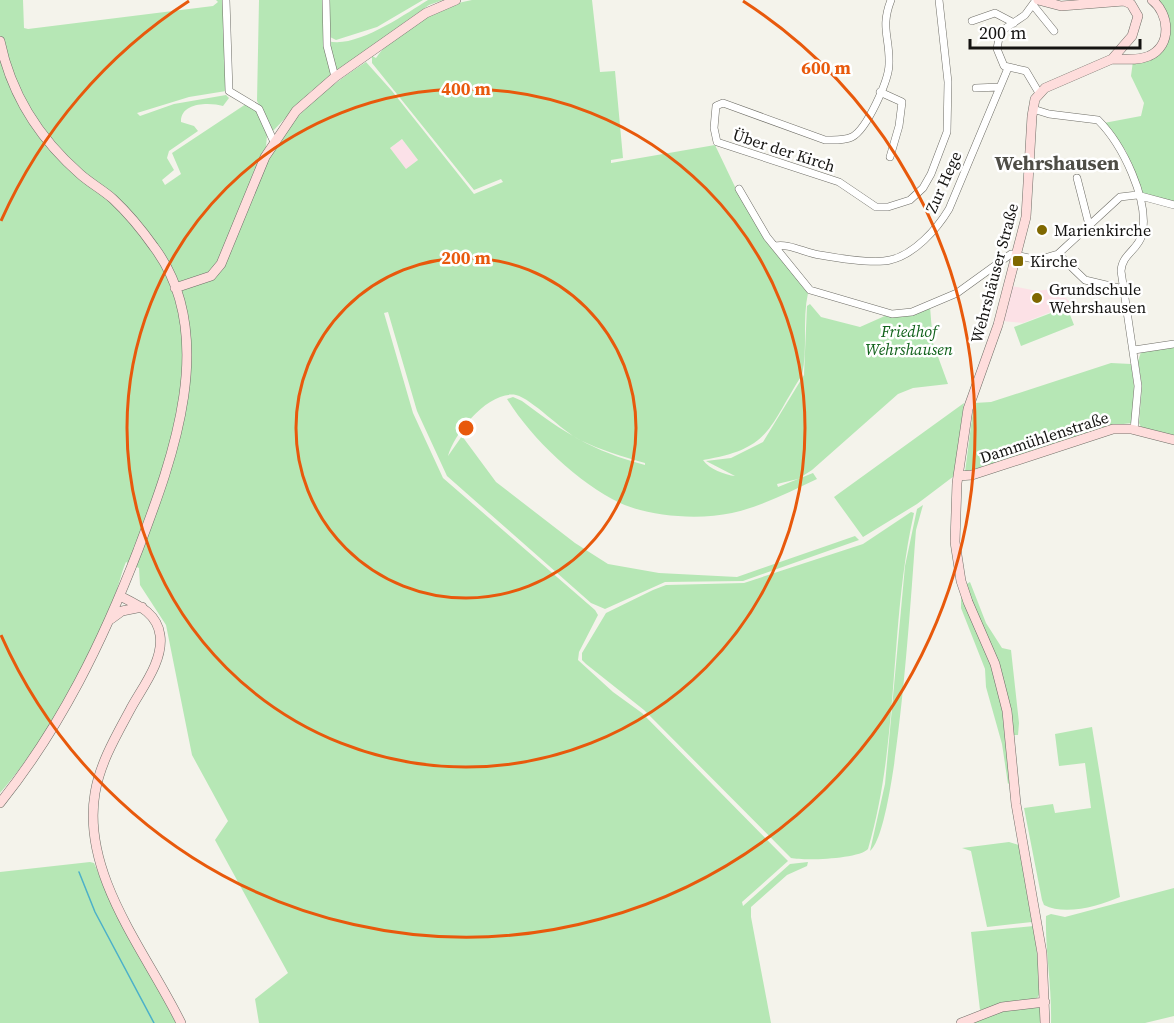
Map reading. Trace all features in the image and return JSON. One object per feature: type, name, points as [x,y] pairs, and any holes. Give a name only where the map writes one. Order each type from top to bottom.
[{"type":"street","points":[[226,0],[230,91],[259,109],[274,142]]},
{"type":"street","points":[[326,0],[327,46],[335,78]]},
{"type":"street","points":[[175,288],[209,277],[221,264],[274,142],[296,111],[335,78],[426,13],[456,0]]},
{"type":"street","points":[[890,157],[902,105],[899,99],[880,93],[889,66],[884,22],[891,0]]},
{"type":"street","name":"Über der Kirch","points":[[880,93],[860,130],[842,140],[825,140],[723,103],[715,108],[717,142],[839,182],[876,207],[888,207],[910,200],[918,194],[932,174],[947,132],[948,82],[939,0]]},
{"type":"street","points":[[1102,0],[1128,2],[1138,16],[1132,36],[1112,59],[1039,93],[1026,71],[1008,68],[999,58],[997,44],[1000,32],[1025,15],[1036,2],[1061,6],[1102,0]]},
{"type":"street","points":[[1112,59],[1138,59],[1159,49],[1163,42],[1166,20],[1163,10],[1152,0]]},
{"type":"street","points":[[1036,2],[1054,31]]},
{"type":"street","points":[[972,21],[994,13],[1014,22]]},
{"type":"street","points":[[0,41],[5,63],[18,95],[44,138],[81,175],[129,215],[156,249],[175,288],[186,339],[184,395],[163,485],[120,596],[84,675],[50,734],[0,803]]},
{"type":"street","name":"Zur Hege","points":[[774,246],[782,244],[819,255],[884,261],[905,253],[938,226],[949,209],[1008,68]]},
{"type":"street","points":[[976,88],[1000,87]]},
{"type":"street","name":"Wehrshäuser Straße","points":[[1039,93],[1033,109],[1029,203],[998,325],[971,396],[958,476],[955,517],[957,557],[964,590],[995,664],[1007,711],[1016,804],[1041,943],[1045,1023]]},
{"type":"street","points":[[1033,109],[1048,114],[1098,120],[1121,148],[1130,164],[1142,231],[1139,242],[1122,261],[1123,289],[1138,386],[1134,430]]},
{"type":"street","points":[[1077,178],[1089,225]]},
{"type":"street","points":[[739,189],[774,246],[810,290],[892,314],[912,312],[957,293],[1011,254],[1038,260],[1058,254],[1114,201],[1124,196],[1137,195],[1174,206]]},
{"type":"street","points":[[1058,254],[1085,280],[1123,289]]},
{"type":"street","points":[[1134,350],[1174,344]]},
{"type":"street","name":"Dammühlenstraße","points":[[958,476],[972,475],[1103,431],[1120,428],[1174,440]]},
{"type":"street","points":[[120,596],[142,607],[153,617],[158,627],[160,650],[106,757],[95,795],[93,831],[99,861],[108,887],[181,1023]]},
{"type":"street","points":[[110,620],[122,611],[142,607]]},
{"type":"street","points":[[961,1023],[1002,1007],[1045,1002]]},
{"type":"shaded area","points":[[402,139],[418,160],[406,170],[390,148]]},
{"type":"shaded area","name":"Grundschule Wehrshausen","points":[[1012,286],[1037,291],[1058,288],[1071,304],[1023,323],[1002,321]]},
{"type":"green space","name":"Friedhof Wehrshausen","points":[[0,0],[23,0],[24,28],[28,29],[213,6],[218,2],[216,0],[222,0],[226,25],[226,91],[189,97],[137,113],[140,116],[174,104],[226,95],[229,98],[223,106],[204,104],[185,110],[181,122],[194,126],[198,131],[169,151],[167,158],[174,170],[162,180],[165,185],[181,174],[172,153],[246,104],[256,110],[267,135],[266,147],[253,174],[227,244],[232,250],[257,181],[277,143],[317,98],[366,62],[474,194],[503,182],[501,179],[474,190],[372,63],[372,56],[376,58],[394,39],[419,21],[460,3],[472,0],[592,0],[600,72],[615,71],[623,158],[611,160],[611,163],[715,145],[737,191],[808,293],[805,313],[805,352],[807,306],[810,304],[821,317],[860,327],[887,315],[930,307],[933,343],[948,384],[913,388],[898,394],[812,470],[798,479],[813,473],[817,479],[765,503],[732,513],[675,516],[632,508],[620,503],[572,472],[542,444],[507,399],[513,397],[522,401],[575,437],[530,402],[516,395],[506,395],[495,399],[474,415],[457,436],[448,456],[462,436],[496,482],[575,543],[608,564],[659,573],[737,577],[855,536],[859,540],[743,581],[665,582],[605,609],[591,603],[447,476],[417,411],[388,312],[384,313],[413,413],[443,478],[595,610],[598,615],[579,652],[578,660],[613,692],[642,713],[788,861],[742,902],[743,906],[790,864],[808,862],[807,866],[787,875],[751,907],[771,1023],[259,1023],[255,999],[288,973],[215,840],[228,821],[192,755],[166,625],[140,585],[139,568],[126,562],[116,593],[79,675],[50,725],[0,793]],"holes":[[[402,139],[418,160],[406,169],[390,148]],[[805,356],[804,375],[763,442],[731,458],[706,461],[735,476],[713,469],[703,460],[742,450],[755,442],[774,422],[802,375]],[[584,442],[645,463],[645,465],[610,454]],[[798,479],[778,487],[777,484]]]},
{"type":"green space","points":[[259,0],[324,0],[332,76],[311,91],[273,131],[257,101]]},
{"type":"green space","points":[[328,0],[423,0],[377,27],[336,40],[328,36]]},
{"type":"green space","points":[[428,0],[443,0],[429,5],[335,72],[328,41],[352,40],[366,35]]},
{"type":"green space","points":[[1156,0],[1174,0],[1174,205],[1142,194],[1126,151],[1104,123],[1141,116],[1144,103],[1131,76],[1133,61],[1154,56],[1163,34],[1164,13]]},
{"type":"green space","points":[[1067,307],[1074,325],[1021,346],[1014,327]]},
{"type":"green space","points":[[1174,347],[1174,436],[1141,427],[1139,423],[1142,386],[1138,361],[1141,352]]},
{"type":"green space","points":[[1111,363],[1131,364],[1134,386],[1132,423],[1115,425],[965,472],[974,403],[991,402]]},
{"type":"green space","points":[[964,403],[954,476],[917,504],[863,537],[834,497]]},
{"type":"green space","points":[[923,505],[916,530],[896,752],[880,833],[870,851],[885,784],[905,566],[917,509]]},
{"type":"green space","points":[[911,512],[914,513],[901,597],[885,766],[868,849],[843,857],[791,858],[644,710],[586,664],[582,660],[582,653],[606,613],[653,590],[666,585],[744,583],[863,544]]},
{"type":"green space","points":[[970,582],[986,623],[1002,648],[1011,650],[1019,723],[1018,735],[1008,735],[1011,782],[1008,784],[1002,744],[986,687],[985,669],[961,608],[961,587]]},
{"type":"green space","points":[[1092,727],[1120,897],[1102,904],[1062,910],[1044,905],[1042,900],[1024,808],[1053,804],[1055,813],[1091,808],[1085,763],[1059,766],[1055,734]]},
{"type":"green space","points":[[1009,842],[1019,845],[1032,922],[987,927],[971,851],[962,848]]},
{"type":"green space","points":[[94,863],[176,1023],[0,1023],[0,872]]},
{"type":"green space","points":[[1174,888],[1174,1016],[1145,1023],[1051,1023],[1046,916],[1051,914],[1065,917]]},
{"type":"green space","points":[[1034,926],[1041,991],[1036,1000],[1015,1001],[980,1010],[971,932]]},
{"type":"green space","points":[[1039,1007],[1042,1009],[1042,1023],[970,1023],[1004,1010]]},
{"type":"waterway","points":[[79,872],[95,912],[154,1023]]},
{"type":"place","name":"Marienkirche","points":[[1042,230]]},
{"type":"place","name":"Kirche","points":[[1018,261]]},
{"type":"place","name":"Grundschule Wehrshausen","points":[[1037,298]]},
{"type":"district","name":"Wehrshausen","points":[[1057,163]]}]
